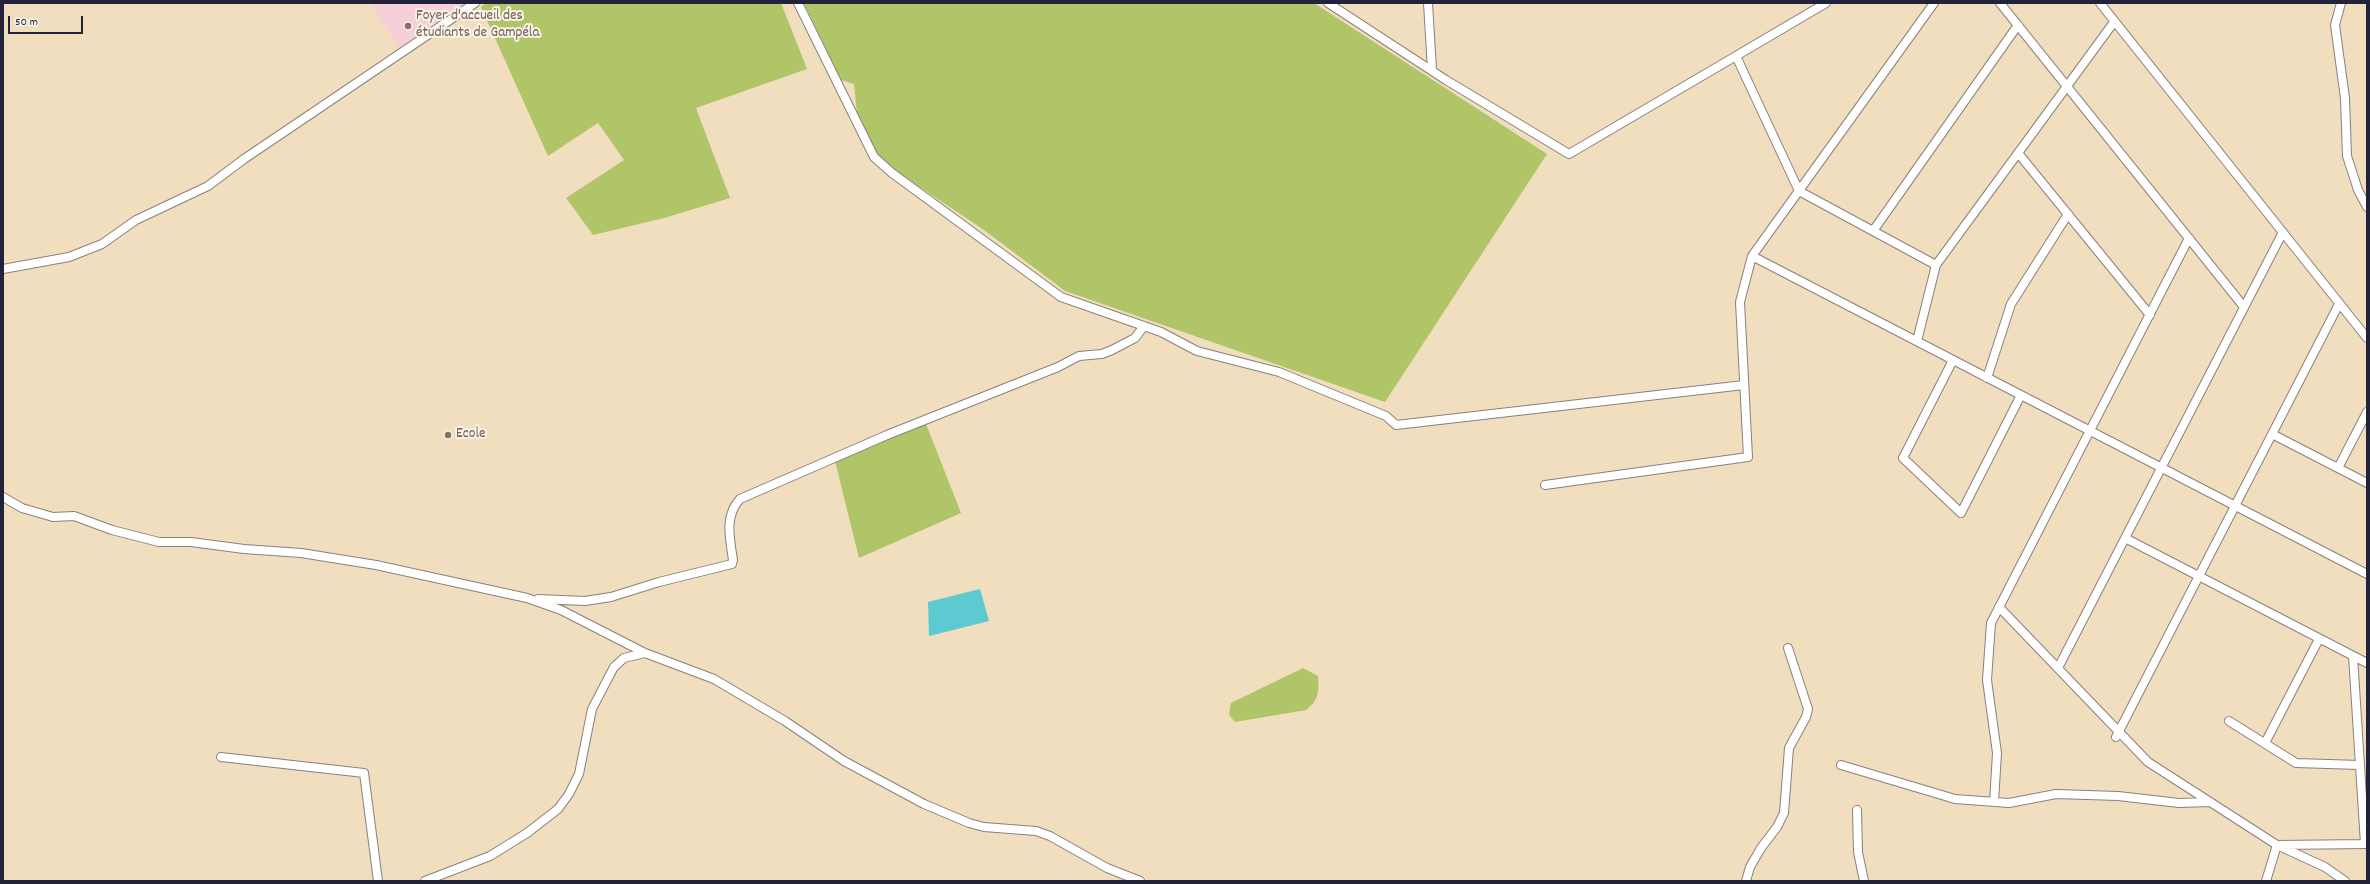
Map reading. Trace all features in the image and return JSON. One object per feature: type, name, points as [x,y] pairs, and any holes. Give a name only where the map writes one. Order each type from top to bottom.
[{"type":"street","points":[[3,269],[69,257],[102,244],[136,220],[208,186],[244,159],[475,3]]},
{"type":"street","points":[[798,3],[874,157],[892,173],[1061,297],[1160,332],[1197,351],[1279,372],[1386,416],[1396,425],[1744,385]]},
{"type":"street","points":[[1328,3],[1432,70],[1569,154],[1826,3]]},
{"type":"street","points":[[1428,3],[1432,70]]},
{"type":"street","points":[[1544,485],[1748,457],[1740,302],[1752,256],[1934,3]]},
{"type":"street","points":[[2000,3],[2244,307]]},
{"type":"street","points":[[2100,3],[2367,338]]},
{"type":"street","points":[[2341,3],[2335,25],[2345,98],[2347,156],[2358,190],[2367,206]]},
{"type":"street","points":[[1917,341],[1936,265],[2114,22]]},
{"type":"street","points":[[1873,231],[2018,25]]},
{"type":"street","points":[[1736,56],[1799,190],[1936,265]]},
{"type":"street","points":[[2018,153],[2150,315]]},
{"type":"street","points":[[1987,378],[2011,304],[2068,214]]},
{"type":"street","points":[[2058,668],[2283,232]]},
{"type":"street","points":[[1994,802],[1997,753],[1987,680],[1991,624],[2189,238]]},
{"type":"street","points":[[1752,256],[2367,574]]},
{"type":"street","points":[[2118,734],[2340,304]]},
{"type":"street","points":[[527,598],[585,601],[611,597],[659,582],[732,564],[733,560],[729,522],[731,511],[740,499],[887,435],[1058,367],[1079,356],[1102,354],[1112,350],[1135,338],[1144,326]]},
{"type":"street","points":[[1953,360],[1903,458],[1961,513],[2021,395]]},
{"type":"street","points":[[2338,468],[2367,412]]},
{"type":"street","points":[[2272,434],[2367,483]]},
{"type":"street","points":[[3,497],[22,508],[53,517],[74,516],[112,530],[160,542],[191,542],[244,549],[301,553],[376,565],[527,598],[561,610],[645,653],[714,679],[785,721],[844,760],[924,804],[969,823],[984,827],[1036,831],[1050,836],[1107,868],[1140,881]]},
{"type":"street","points":[[2125,538],[2367,664]]},
{"type":"street","points":[[1999,607],[2058,668],[2118,734],[2148,762],[2277,844],[2325,867],[2345,881]]},
{"type":"street","points":[[2265,743],[2319,638]]},
{"type":"street","points":[[1746,881],[1750,867],[1760,848],[1777,827],[1784,813],[1789,748],[1808,709],[1788,648]]},
{"type":"street","points":[[425,881],[490,856],[527,833],[558,809],[569,794],[579,774],[592,709],[614,667],[624,658],[645,653]]},
{"type":"street","points":[[2277,844],[2366,844],[2353,656]]},
{"type":"street","points":[[2229,721],[2296,763],[2360,765]]},
{"type":"street","points":[[221,757],[364,773],[378,881]]},
{"type":"street","points":[[1841,765],[1955,799],[2009,803],[2056,794],[2118,796],[2179,802],[2210,802]]},
{"type":"street","points":[[1857,810],[1858,852],[1864,881]]},
{"type":"street","points":[[2266,881],[2277,844]]},
{"type":"shaded area","name":"Foyer d'accueil des étudiants de Gampéla","points":[[370,3],[465,3],[399,48]]},
{"type":"green space","points":[[486,3],[781,3],[807,69],[696,108],[730,198],[664,218],[593,235],[566,198],[624,160],[598,123],[548,156],[481,7]]},
{"type":"green space","points":[[804,3],[1314,3],[1547,154],[1385,402],[1065,291],[984,230],[899,173],[875,152],[857,113],[854,84],[841,80]]},
{"type":"green space","points":[[926,424],[961,513],[859,558],[835,461]]},
{"type":"green space","points":[[1303,668],[1318,676],[1316,699],[1314,703],[1306,710],[1235,722],[1229,715],[1231,703]]},
{"type":"water","points":[[980,589],[989,621],[929,636],[928,602]]},
{"type":"place","name":"Foyer d'accueil des étudiants de Gampéla","points":[[408,26]]},
{"type":"place","name":"Ecole","points":[[448,435]]}]
